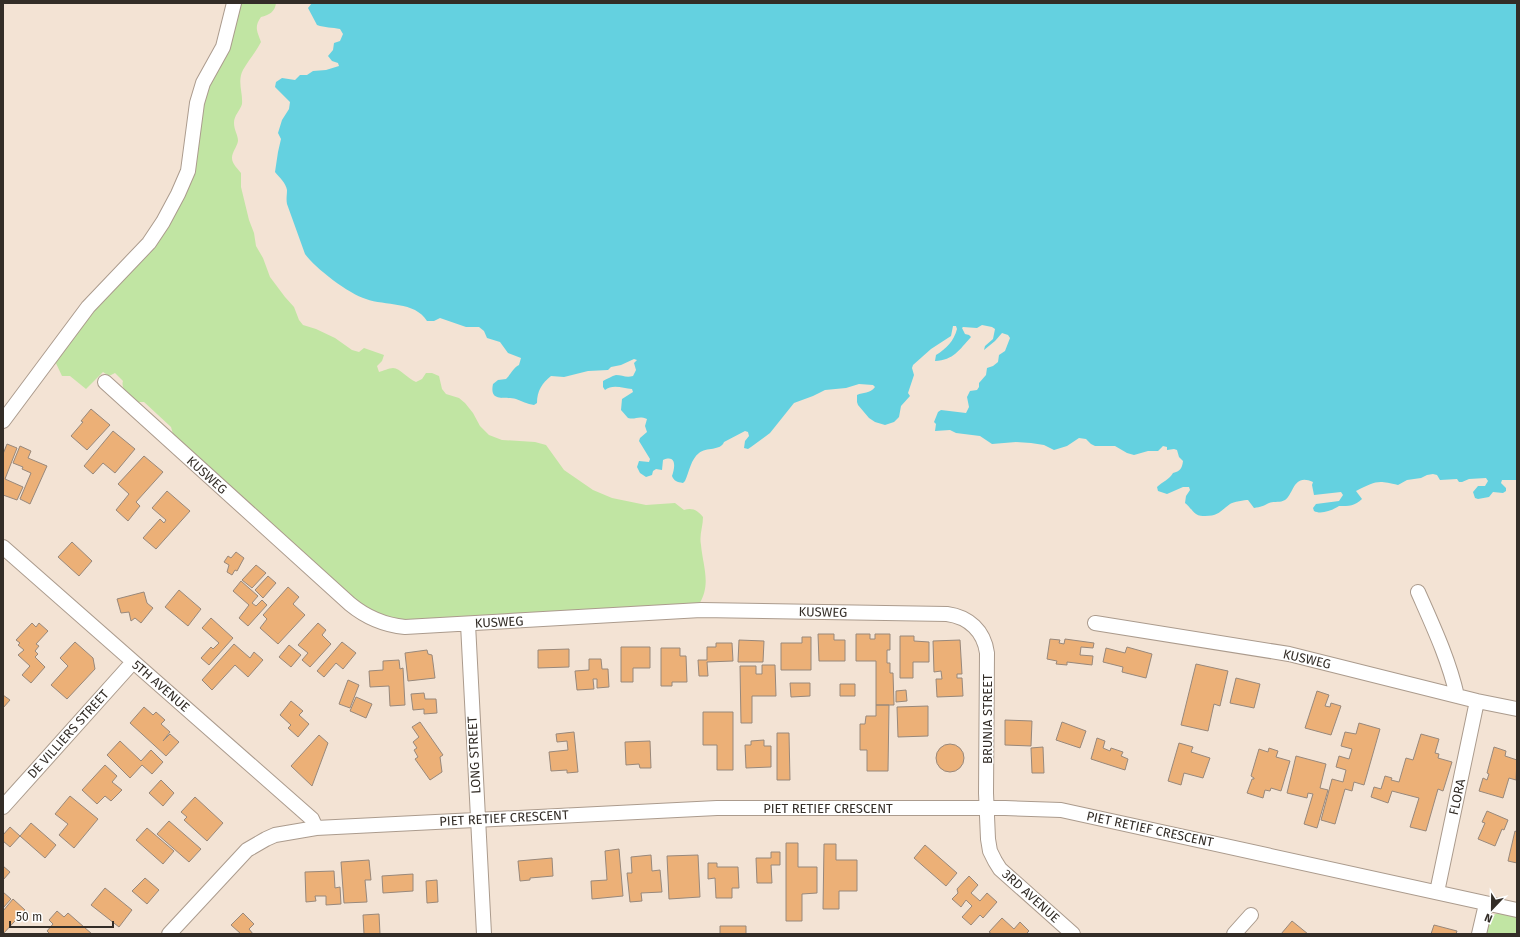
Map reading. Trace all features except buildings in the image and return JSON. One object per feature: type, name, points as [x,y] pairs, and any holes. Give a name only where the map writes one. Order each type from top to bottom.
[{"type":"street","points":[[3,421],[88,306],[149,243],[163,222],[188,171],[197,103],[203,83],[224,47],[234,3]]},
{"type":"street","name":"KUSWEG","points":[[105,382],[358,611],[378,622],[405,627],[701,610],[931,613],[962,617],[979,631]]},
{"type":"street","name":"5TH AVENUE","points":[[3,547],[312,819],[316,828]]},
{"type":"street","points":[[1418,592],[1445,654],[1453,676],[1457,696]]},
{"type":"street","name":"KUSWEG","points":[[1095,623],[1289,654],[1477,701],[1517,709]]},
{"type":"street","name":"LONG STREET","points":[[468,624],[484,934]]},
{"type":"street","name":"BRUNIA STREET","points":[[979,631],[986,646],[987,653],[987,808]]},
{"type":"street","name":"DE VILLIERS STREET","points":[[3,807],[133,662]]},
{"type":"street","name":"FLORA","points":[[1437,892],[1477,701]]},
{"type":"street","name":"PIET RETIEF CRESCENT","points":[[169,934],[247,850],[275,835],[316,828],[717,808],[987,808],[1047,809],[1075,812],[1517,910]]},
{"type":"street","name":"3RD AVENUE","points":[[987,808],[989,845],[994,861],[1004,872],[1073,934]]},
{"type":"street","points":[[1478,934],[1486,904]]},
{"type":"street","points":[[1234,934],[1251,915]]},
{"type":"green space","points":[[238,3],[276,3],[273,11],[261,17],[257,24],[258,35],[261,42],[241,74],[240,83],[242,104],[234,123],[238,141],[232,160],[241,173],[241,187],[249,220],[254,233],[256,246],[263,258],[270,277],[294,307],[299,320],[303,325],[335,338],[352,350],[359,352],[364,348],[384,355],[382,361],[377,366],[379,372],[390,368],[396,368],[416,382],[422,379],[426,373],[432,373],[439,376],[442,389],[446,394],[459,398],[465,403],[473,413],[480,426],[489,435],[502,440],[535,442],[546,445],[564,470],[593,490],[612,498],[646,505],[675,503],[684,510],[693,509],[697,511],[703,517],[701,541],[706,576],[705,591],[698,606],[405,621],[378,615],[355,601],[173,434],[171,427],[144,402],[137,402],[129,395],[123,387],[123,381],[115,373],[109,376],[103,372],[86,389],[70,376],[62,376],[54,359],[189,180],[203,99]]},
{"type":"green space","points":[[1500,913],[1517,917],[1517,934],[1483,934],[1490,918]]},
{"type":"water","points":[[312,3],[1517,3],[1517,480],[1502,480],[1501,483],[1506,488],[1506,491],[1503,493],[1493,492],[1489,497],[1478,499],[1475,498],[1473,492],[1478,486],[1485,486],[1488,481],[1486,478],[1469,479],[1459,482],[1457,479],[1440,480],[1437,475],[1433,474],[1407,480],[1398,485],[1377,482],[1356,491],[1362,499],[1357,503],[1349,506],[1339,506],[1323,512],[1317,512],[1314,511],[1313,508],[1316,504],[1339,501],[1343,495],[1341,492],[1314,495],[1312,485],[1313,482],[1301,480],[1295,485],[1288,497],[1283,501],[1271,502],[1254,508],[1248,500],[1242,501],[1230,504],[1219,513],[1199,516],[1185,503],[1186,496],[1190,490],[1189,487],[1183,487],[1167,494],[1158,491],[1157,487],[1182,466],[1183,461],[1179,457],[1177,450],[1174,449],[1167,450],[1167,447],[1163,446],[1158,451],[1148,451],[1134,455],[1115,446],[1095,446],[1086,439],[1079,438],[1067,446],[1054,450],[1044,445],[1031,443],[1016,442],[992,444],[980,436],[956,433],[950,430],[935,431],[936,424],[934,422],[938,412],[941,410],[966,413],[969,407],[967,397],[970,391],[977,390],[979,383],[986,375],[987,368],[998,362],[999,355],[1005,351],[1010,338],[1008,335],[1002,333],[984,350],[985,346],[993,339],[995,329],[982,325],[977,328],[963,327],[962,328],[965,334],[971,337],[956,354],[947,359],[935,361],[936,355],[952,341],[957,329],[956,326],[953,326],[951,336],[931,349],[913,365],[912,368],[914,375],[908,393],[910,396],[901,406],[899,417],[894,422],[885,425],[875,422],[869,418],[858,405],[857,395],[871,391],[875,387],[873,385],[859,384],[846,388],[825,390],[794,403],[770,433],[748,449],[744,448],[745,441],[749,436],[748,432],[745,431],[724,442],[720,447],[702,451],[692,462],[683,483],[676,481],[672,476],[674,463],[671,459],[663,460],[662,470],[656,469],[653,471],[652,475],[646,477],[640,473],[637,467],[639,461],[649,462],[650,459],[639,441],[640,438],[647,432],[645,426],[647,419],[641,417],[628,418],[621,410],[622,399],[633,392],[632,389],[611,387],[605,390],[603,387],[603,381],[614,375],[628,377],[633,376],[636,370],[634,363],[637,360],[634,359],[621,365],[611,367],[608,370],[588,371],[564,377],[551,376],[545,381],[538,395],[537,403],[534,405],[512,398],[499,398],[493,394],[493,384],[498,380],[506,379],[519,365],[521,358],[508,353],[500,342],[487,338],[484,331],[479,327],[466,327],[440,318],[434,321],[427,321],[415,310],[407,307],[374,301],[359,296],[333,280],[316,266],[305,254],[287,204],[286,187],[275,172],[281,139],[278,133],[282,120],[289,109],[290,102],[275,87],[276,82],[282,78],[295,80],[300,75],[307,75],[313,71],[326,70],[339,66],[338,63],[332,61],[328,56],[333,50],[334,43],[340,41],[343,34],[340,29],[317,25],[308,8]]}]
